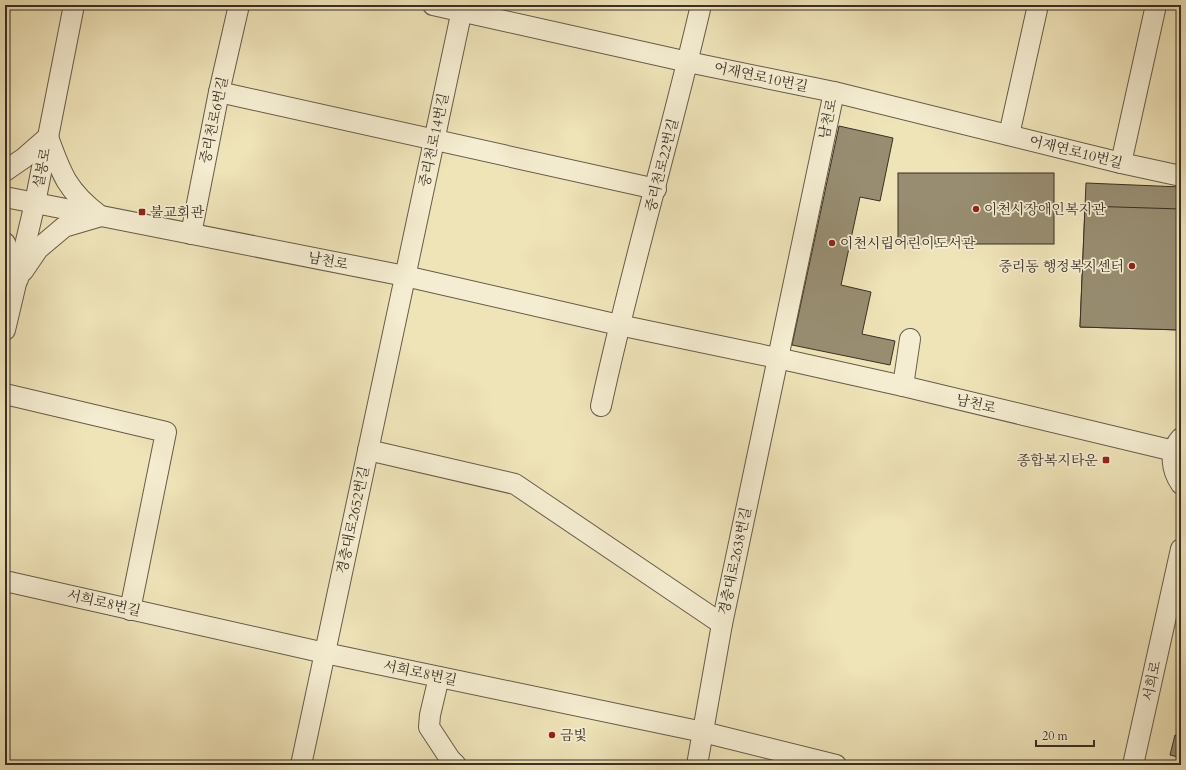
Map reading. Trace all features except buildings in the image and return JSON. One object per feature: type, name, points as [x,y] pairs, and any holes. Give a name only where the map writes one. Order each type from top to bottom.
[{"type":"street","name":"설봉로","points":[[5,330],[35,203],[74,5]]},
{"type":"street","name":"중리천로6번길","points":[[191,234],[219,92],[239,5]]},
{"type":"street","name":"어재연로10번길","points":[[434,5],[462,8],[688,62],[834,92],[1121,163],[1181,176]]},
{"type":"street","name":"중리천로22번길","points":[[619,325],[656,189],[701,5]]},
{"type":"street","points":[[1008,135],[1038,5]]},
{"type":"street","points":[[1121,163],[1156,5]]},
{"type":"street","name":"중리천로14번길","points":[[405,276],[462,8]]},
{"type":"street","points":[[219,92],[656,189]]},
{"type":"street","name":"남천로","points":[[777,358],[834,92]]},
{"type":"street","points":[[5,171],[24,158],[48,137],[60,171],[80,200],[101,216]]},
{"type":"street","name":"남천로","points":[[5,197],[405,276],[619,325],[1177,444]]},
{"type":"street","points":[[18,279],[38,249],[64,227],[101,216]]},
{"type":"street","points":[[5,243],[18,279]]},
{"type":"street","name":"경충대로2652번길","points":[[301,765],[405,276]]},
{"type":"street","points":[[601,406],[619,325]]},
{"type":"street","points":[[903,386],[910,339]]},
{"type":"street","name":"경충대로2638번길","points":[[697,765],[722,624],[777,358]]},
{"type":"street","points":[[5,394],[166,432],[130,610]]},
{"type":"street","points":[[1177,444],[1172,464],[1175,475],[1181,484]]},
{"type":"street","points":[[368,450],[515,484],[722,624]]},
{"type":"street","name":"서희로","points":[[1133,765],[1176,598],[1181,550]]},
{"type":"street","name":"서희로8번길","points":[[5,580],[130,610],[325,653],[703,732],[836,765]]},
{"type":"street","points":[[439,677],[430,715],[429,727],[450,759],[456,765]]},
{"type":"place","name":"이천시장애인복지관","points":[[976,209]]},
{"type":"place","name":"불교회관","points":[[142,212]]},
{"type":"place","name":"이천시립어린이도서관","points":[[832,243]]},
{"type":"place","name":"중리동 행정복지센터","points":[[1132,266]]},
{"type":"place","name":"종합복지타운","points":[[1106,460]]},
{"type":"place","name":"금빛","points":[[552,735]]}]
